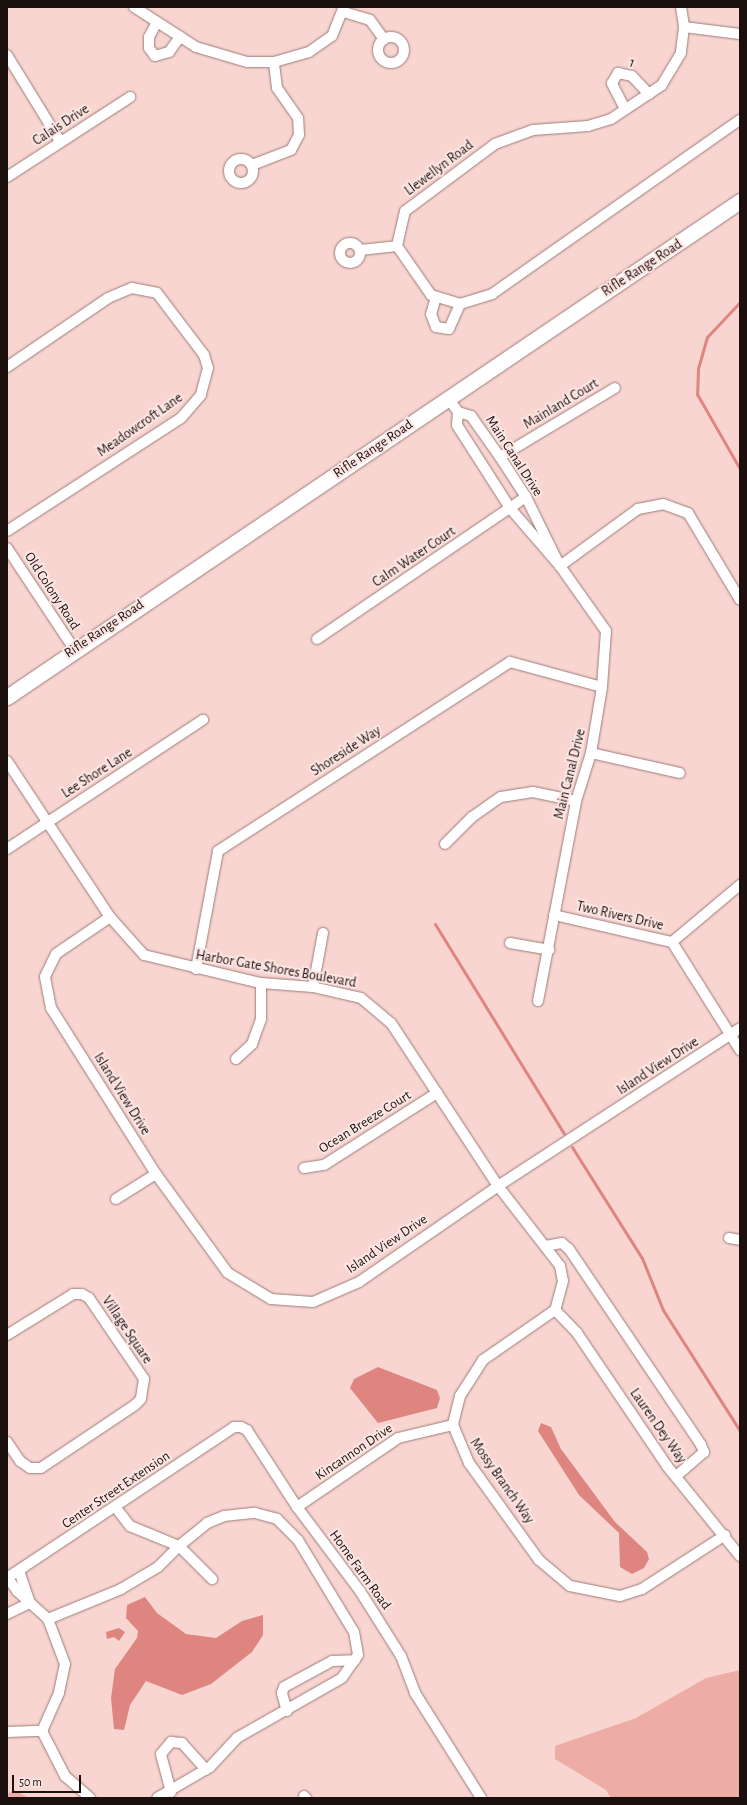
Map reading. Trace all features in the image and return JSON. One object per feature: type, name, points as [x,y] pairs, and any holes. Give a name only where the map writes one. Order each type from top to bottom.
[{"type":"main road","name":"Rifle Range Road","points":[[7,697],[74,649],[740,201]]},
{"type":"street","points":[[134,7],[196,47],[247,62],[274,62],[309,52],[332,36],[344,10],[370,20],[384,39]]},
{"type":"street","name":"Llewellyn Road","points":[[397,246],[405,211],[495,144],[533,130],[588,126],[625,110],[662,85],[681,53],[684,27],[681,7]]},
{"type":"street","points":[[157,22],[149,37],[149,48],[155,56],[170,52],[180,37]]},
{"type":"street","points":[[684,27],[740,34]]},
{"type":"street","points":[[7,55],[60,141]]},
{"type":"street","points":[[252,165],[291,150],[299,135],[298,118],[277,88],[274,62]]},
{"type":"street","name":"1","points":[[625,110],[612,83],[618,73],[632,76],[648,94]]},
{"type":"street","name":"Calais Drive","points":[[7,177],[60,141],[130,97]]},
{"type":"street","points":[[360,250],[397,246],[411,270],[436,297],[460,304],[492,294],[740,120]]},
{"type":"street","name":"Meadowcroft Lane","points":[[7,367],[108,298],[132,288],[157,293],[204,355],[208,368],[201,395],[181,418],[7,531]]},
{"type":"street","points":[[436,297],[431,314],[436,327],[449,329],[460,304]]},
{"type":"street","name":"Mainland Court","points":[[500,457],[615,388]]},
{"type":"street","name":"Main Canal Drive","points":[[448,398],[458,412],[471,416],[500,457],[526,497],[560,566]]},
{"type":"street","name":"Main Canal Drive","points":[[458,412],[457,424],[510,508],[560,566],[606,631],[602,687],[591,753],[576,801],[554,915],[549,950],[538,1001]]},
{"type":"street","name":"Calm Water Court","points":[[316,639],[526,497]]},
{"type":"street","points":[[560,566],[638,509],[663,504],[688,513],[740,600]]},
{"type":"street","name":"Old Colony Road","points":[[7,548],[74,649]]},
{"type":"street","name":"Shoreside Way","points":[[196,969],[218,851],[510,662],[602,687]]},
{"type":"street","name":"Lee Shore Lane","points":[[7,849],[204,720]]},
{"type":"street","points":[[591,753],[680,773]]},
{"type":"street","name":"Harbor Gate Shores Boulevard","points":[[7,761],[49,821],[110,917],[144,955],[196,969],[261,983],[313,987],[361,998],[392,1023],[498,1186],[546,1246]]},
{"type":"street","points":[[445,844],[472,817],[501,797],[533,792],[576,801]]},
{"type":"street","points":[[672,942],[740,884]]},
{"type":"street","name":"Two Rivers Drive","points":[[554,915],[672,942],[740,1050]]},
{"type":"street","name":"Island View Drive","points":[[110,917],[56,954],[45,977],[51,1008],[156,1174],[228,1273],[271,1299],[289,1302],[313,1302],[359,1282],[498,1186],[740,1028]]},
{"type":"street","points":[[313,987],[323,933]]},
{"type":"street","points":[[510,943],[549,950]]},
{"type":"street","points":[[236,1059],[252,1044],[261,1019],[261,983]]},
{"type":"street","name":"Ocean Breeze Court","points":[[304,1168],[324,1164],[437,1093]]},
{"type":"street","points":[[116,1199],[156,1174]]},
{"type":"street","points":[[729,1238],[740,1240]]},
{"type":"street","points":[[453,1426],[460,1396],[483,1360],[555,1310],[564,1281],[560,1266],[546,1246],[562,1244],[569,1249],[701,1445],[704,1452],[676,1476]]},
{"type":"street","name":"Village Square","points":[[7,1335],[73,1294],[82,1294],[89,1298],[144,1379],[141,1399],[41,1468],[30,1468],[20,1461],[7,1442]]},
{"type":"street","name":"Lauren Dey Way","points":[[555,1310],[577,1332],[676,1476],[725,1535],[740,1556]]},
{"type":"street","name":"Kincannon Drive","points":[[297,1508],[398,1438],[453,1426]]},
{"type":"street","name":"Mossy Branch Way","points":[[453,1426],[469,1463],[539,1560],[570,1586],[620,1596],[642,1589],[725,1535]]},
{"type":"street","name":"Center Street Extension","points":[[7,1578],[116,1508],[234,1427],[241,1427]]},
{"type":"street","name":"Home Farm Road","points":[[241,1427],[247,1430],[297,1508],[360,1591],[401,1656],[415,1693],[481,1798]]},
{"type":"street","points":[[116,1508],[130,1526],[179,1546],[212,1579]]},
{"type":"street","points":[[48,1619],[120,1589],[158,1567],[179,1546],[207,1523],[224,1516],[255,1513],[277,1519],[298,1540],[354,1632],[358,1655],[342,1678],[287,1711],[237,1738],[206,1770],[171,1792],[157,1798]]},
{"type":"street","points":[[19,1571],[31,1597],[30,1603]]},
{"type":"street","points":[[7,1578],[30,1603],[48,1619],[65,1664],[59,1693],[42,1731]]},
{"type":"street","points":[[7,1614],[30,1603]]},
{"type":"street","points":[[287,1711],[282,1693],[284,1687],[332,1662],[355,1660]]},
{"type":"street","points":[[7,1732],[42,1731]]},
{"type":"street","points":[[42,1731],[65,1776],[90,1798]]},
{"type":"street","points":[[171,1792],[161,1754],[162,1748],[171,1742],[182,1743],[206,1770]]},
{"type":"shaded area","points":[[378,1367],[437,1390],[440,1398],[437,1408],[378,1423],[350,1388],[354,1379]]},
{"type":"shaded area","points":[[541,1423],[551,1427],[561,1449],[615,1522],[647,1552],[649,1559],[644,1568],[632,1574],[620,1567],[619,1533],[579,1495],[538,1431]]},
{"type":"shaded area","points":[[145,1597],[157,1613],[186,1634],[216,1638],[242,1621],[263,1615],[263,1635],[252,1652],[211,1684],[182,1695],[146,1681],[130,1705],[124,1730],[114,1729],[111,1698],[115,1669],[137,1638],[138,1631],[126,1618],[127,1605]]},
{"type":"shaded area","points":[[119,1628],[125,1632],[119,1641],[114,1637],[107,1639],[106,1632]]},
{"type":"shaded area","points":[[740,1670],[740,1798],[611,1798],[606,1790],[555,1759],[555,1746],[636,1718],[706,1678]]},
{"type":"shaded area","points":[[14,1790],[28,1798],[7,1798],[7,1794]]},
{"type":"waterway","points":[[740,302],[707,337],[698,369],[697,394],[740,469]]},
{"type":"waterway","points":[[435,924],[564,1134]]},
{"type":"waterway","points":[[572,1147],[642,1258],[663,1310],[740,1431]]}]
